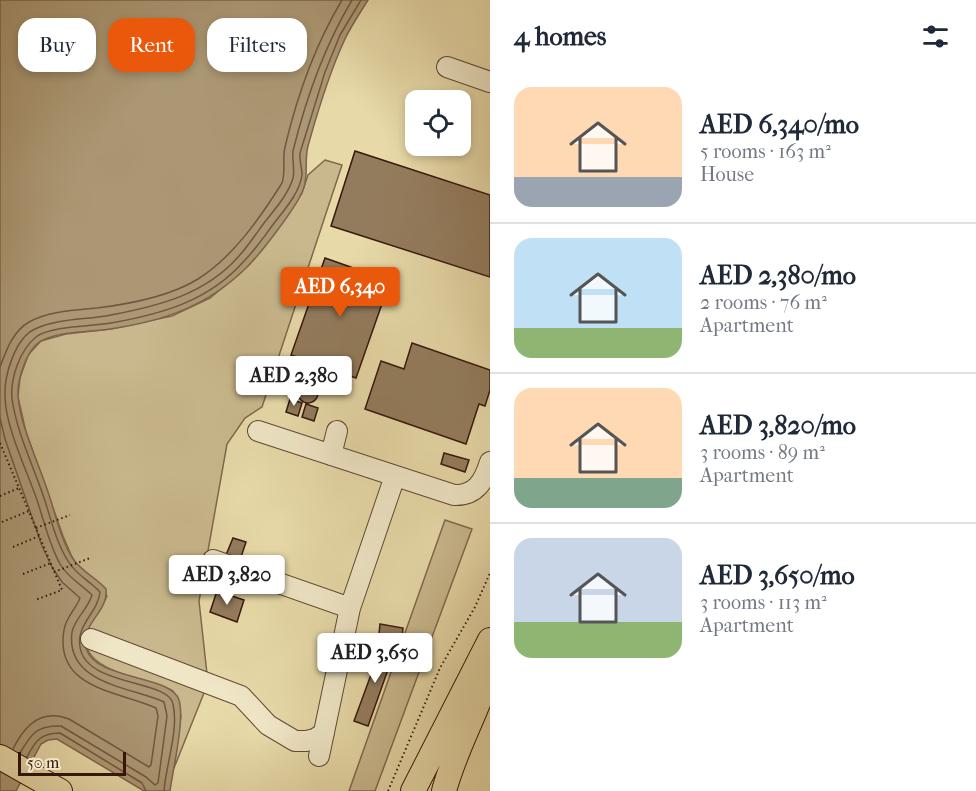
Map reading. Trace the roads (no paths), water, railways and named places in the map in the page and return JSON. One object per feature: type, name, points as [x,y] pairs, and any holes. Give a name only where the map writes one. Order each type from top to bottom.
[{"type":"main road","points":[[413,791],[490,640]]},
{"type":"main road","points":[[435,787],[490,668]]},
{"type":"main road","points":[[0,757],[60,791]]},
{"type":"lane","points":[[447,67],[490,82]]},
{"type":"lane","points":[[258,431],[448,494],[460,495],[472,492],[482,483],[490,462]]},
{"type":"lane","points":[[331,455],[337,431]]},
{"type":"lane","points":[[319,756],[350,608],[395,476]]},
{"type":"lane","points":[[213,560],[350,608]]},
{"type":"lane","points":[[91,639],[241,696],[268,725],[295,741],[315,739],[324,732]]},
{"type":"water","points":[[0,0],[368,0],[345,39],[324,92],[308,146],[303,190],[286,219],[247,267],[217,292],[184,310],[130,326],[51,337],[37,344],[28,357],[19,381],[18,396],[22,420],[69,552],[77,564],[106,589],[103,605],[87,632],[86,648],[92,659],[103,666],[173,692],[179,700],[181,719],[170,791],[144,791],[57,739],[41,744],[16,791],[0,791]]}]
